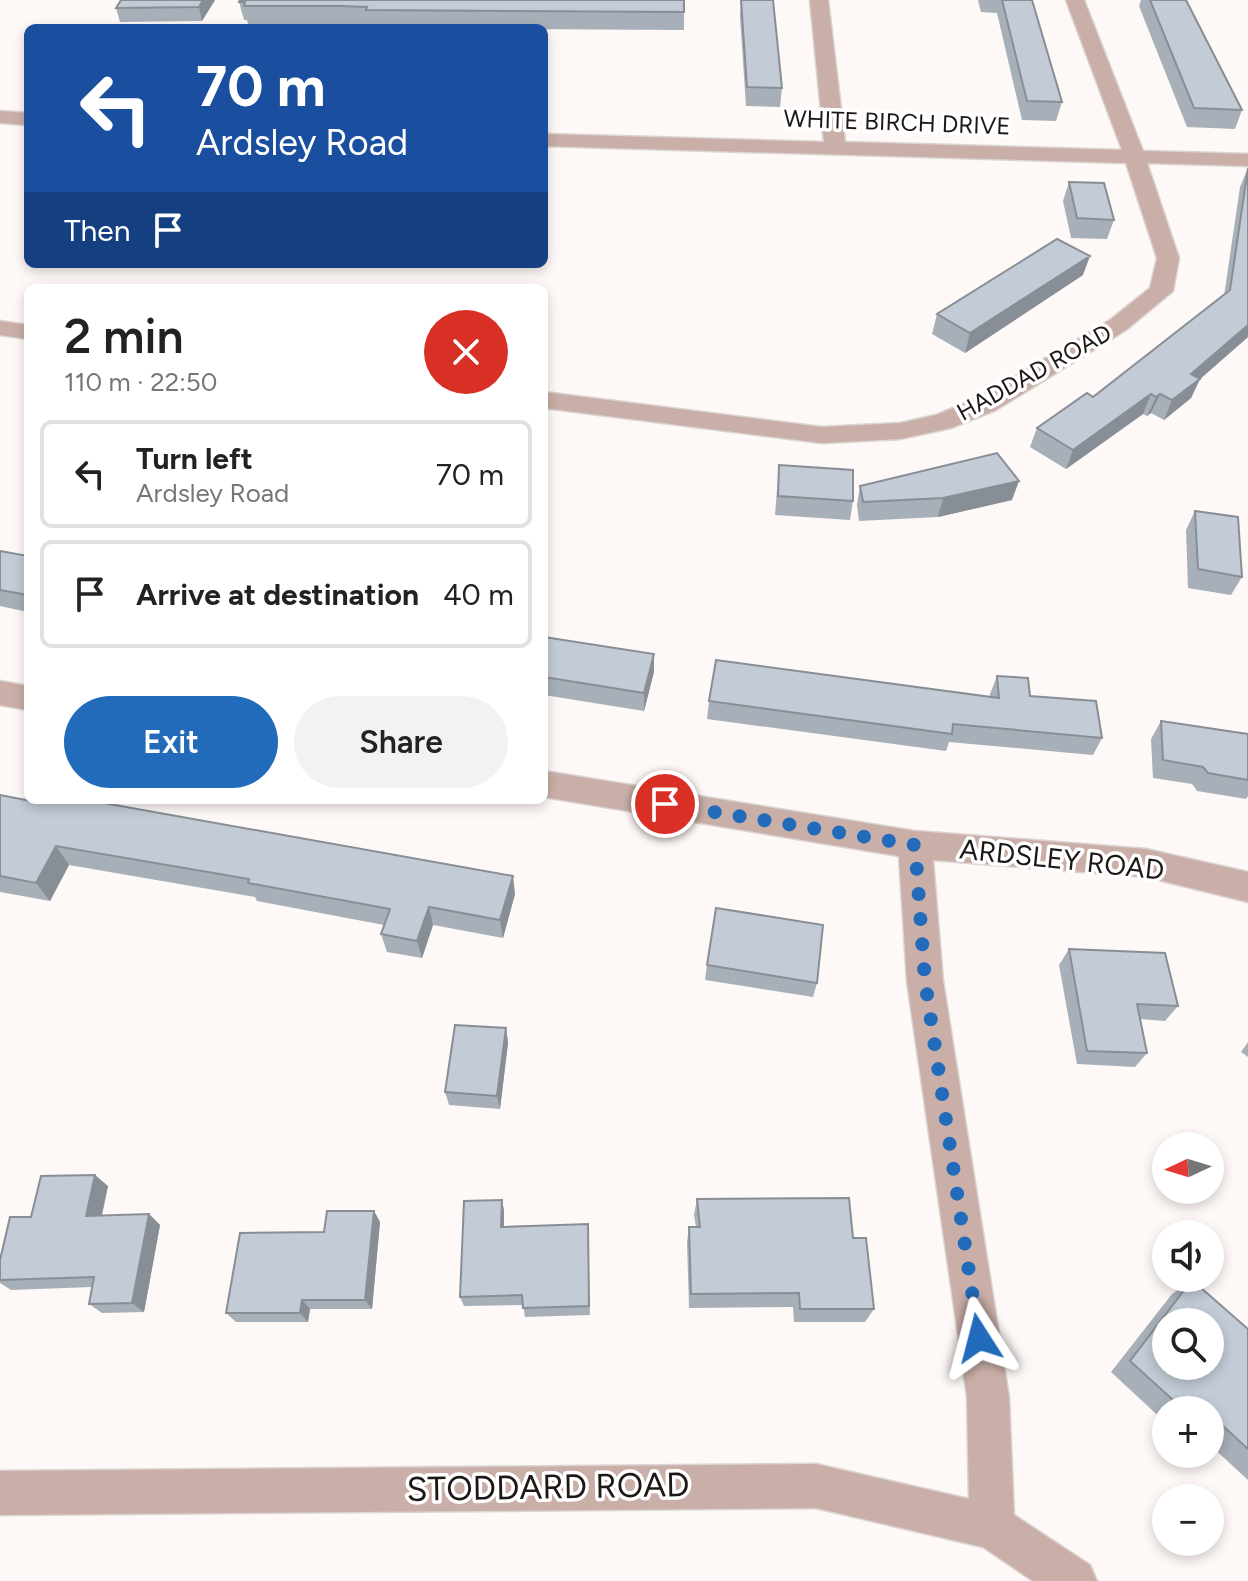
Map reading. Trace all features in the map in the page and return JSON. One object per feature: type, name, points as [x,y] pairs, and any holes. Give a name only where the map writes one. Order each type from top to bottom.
[{"type":"street","points":[[819,0],[835,146]]},
{"type":"street","name":"HADDAD ROAD","points":[[548,401],[822,435],[900,431],[942,422],[987,404],[1118,325],[1161,291],[1168,258],[1134,155],[1075,0]]},
{"type":"street","points":[[0,117],[24,119]]},
{"type":"street","name":"WHITE BIRCH DRIVE","points":[[548,140],[1248,160]]},
{"type":"street","points":[[0,328],[24,331]]},
{"type":"street","points":[[0,693],[24,697]]},
{"type":"street","name":"ARDSLEY ROAD","points":[[548,785],[915,845],[1146,863],[1248,887]]},
{"type":"street","points":[[915,845],[925,981],[988,1397],[992,1527]]},
{"type":"street","name":"STODDARD ROAD","points":[[0,1493],[816,1486],[992,1527],[1074,1581]]},
{"type":"building","points":[[121,0],[203,0],[199,7],[116,8]]},
{"type":"building","points":[[240,0],[684,0],[684,12],[366,10],[367,7],[341,6],[244,6],[245,2]]},
{"type":"building","points":[[741,0],[773,0],[782,88],[747,87]]},
{"type":"building","points":[[1002,0],[1032,0],[1062,102],[1027,101]]},
{"type":"building","points":[[1150,0],[1186,0],[1242,110],[1194,108]]},
{"type":"building","points":[[1248,168],[1248,325],[1191,374],[1200,379],[1172,400],[1160,394],[1156,397],[1151,394],[1073,450],[1037,428],[1087,393],[1093,397],[1230,290]]},
{"type":"building","points":[[1069,182],[1104,183],[1114,220],[1077,218]]},
{"type":"building","points":[[1057,239],[1090,256],[970,333],[937,314]]},
{"type":"building","points":[[997,453],[1019,481],[943,498],[863,502],[860,486]]},
{"type":"building","points":[[779,465],[853,470],[853,501],[778,496]]},
{"type":"building","points":[[1195,511],[1238,517],[1242,577],[1198,569]]},
{"type":"building","points":[[0,551],[24,555],[24,594],[0,590]]},
{"type":"building","points":[[548,638],[654,654],[644,693],[548,678]]},
{"type":"building","points":[[716,660],[999,698],[997,676],[1028,678],[1030,696],[1096,701],[1102,738],[953,724],[952,734],[709,701]]},
{"type":"building","points":[[1161,721],[1248,734],[1248,780],[1163,760]]},
{"type":"building","points":[[0,795],[24,800],[24,804],[109,804],[513,876],[500,920],[429,907],[417,941],[381,934],[390,909],[248,883],[249,879],[56,846],[36,883],[0,876]]},
{"type":"building","points":[[716,908],[823,925],[817,983],[707,965]]},
{"type":"building","points":[[1069,949],[1165,953],[1178,1006],[1137,1004],[1147,1053],[1087,1051]]},
{"type":"building","points":[[455,1025],[506,1028],[497,1096],[445,1092]]},
{"type":"building","points":[[95,1175],[86,1216],[149,1214],[132,1303],[89,1304],[94,1277],[0,1280],[0,1260],[10,1217],[31,1217],[41,1176]]},
{"type":"building","points":[[849,1198],[853,1238],[866,1238],[874,1309],[800,1309],[799,1293],[691,1294],[689,1227],[700,1227],[697,1199]]},
{"type":"building","points":[[502,1200],[501,1227],[588,1224],[589,1306],[523,1308],[522,1295],[460,1297],[464,1201]]},
{"type":"building","points":[[327,1211],[374,1211],[365,1300],[302,1300],[300,1313],[226,1313],[240,1233],[324,1232]]},
{"type":"building","points":[[1183,1292],[1206,1292],[1224,1308],[1171,1308]]},
{"type":"building","points":[[1224,1308],[1248,1329],[1248,1449],[1224,1427],[1224,1396],[1169,1396],[1130,1361],[1152,1332],[1152,1380],[1224,1380]]},
{"type":"route","points":[[665,804],[915,845],[925,981],[979,1338]]}]
